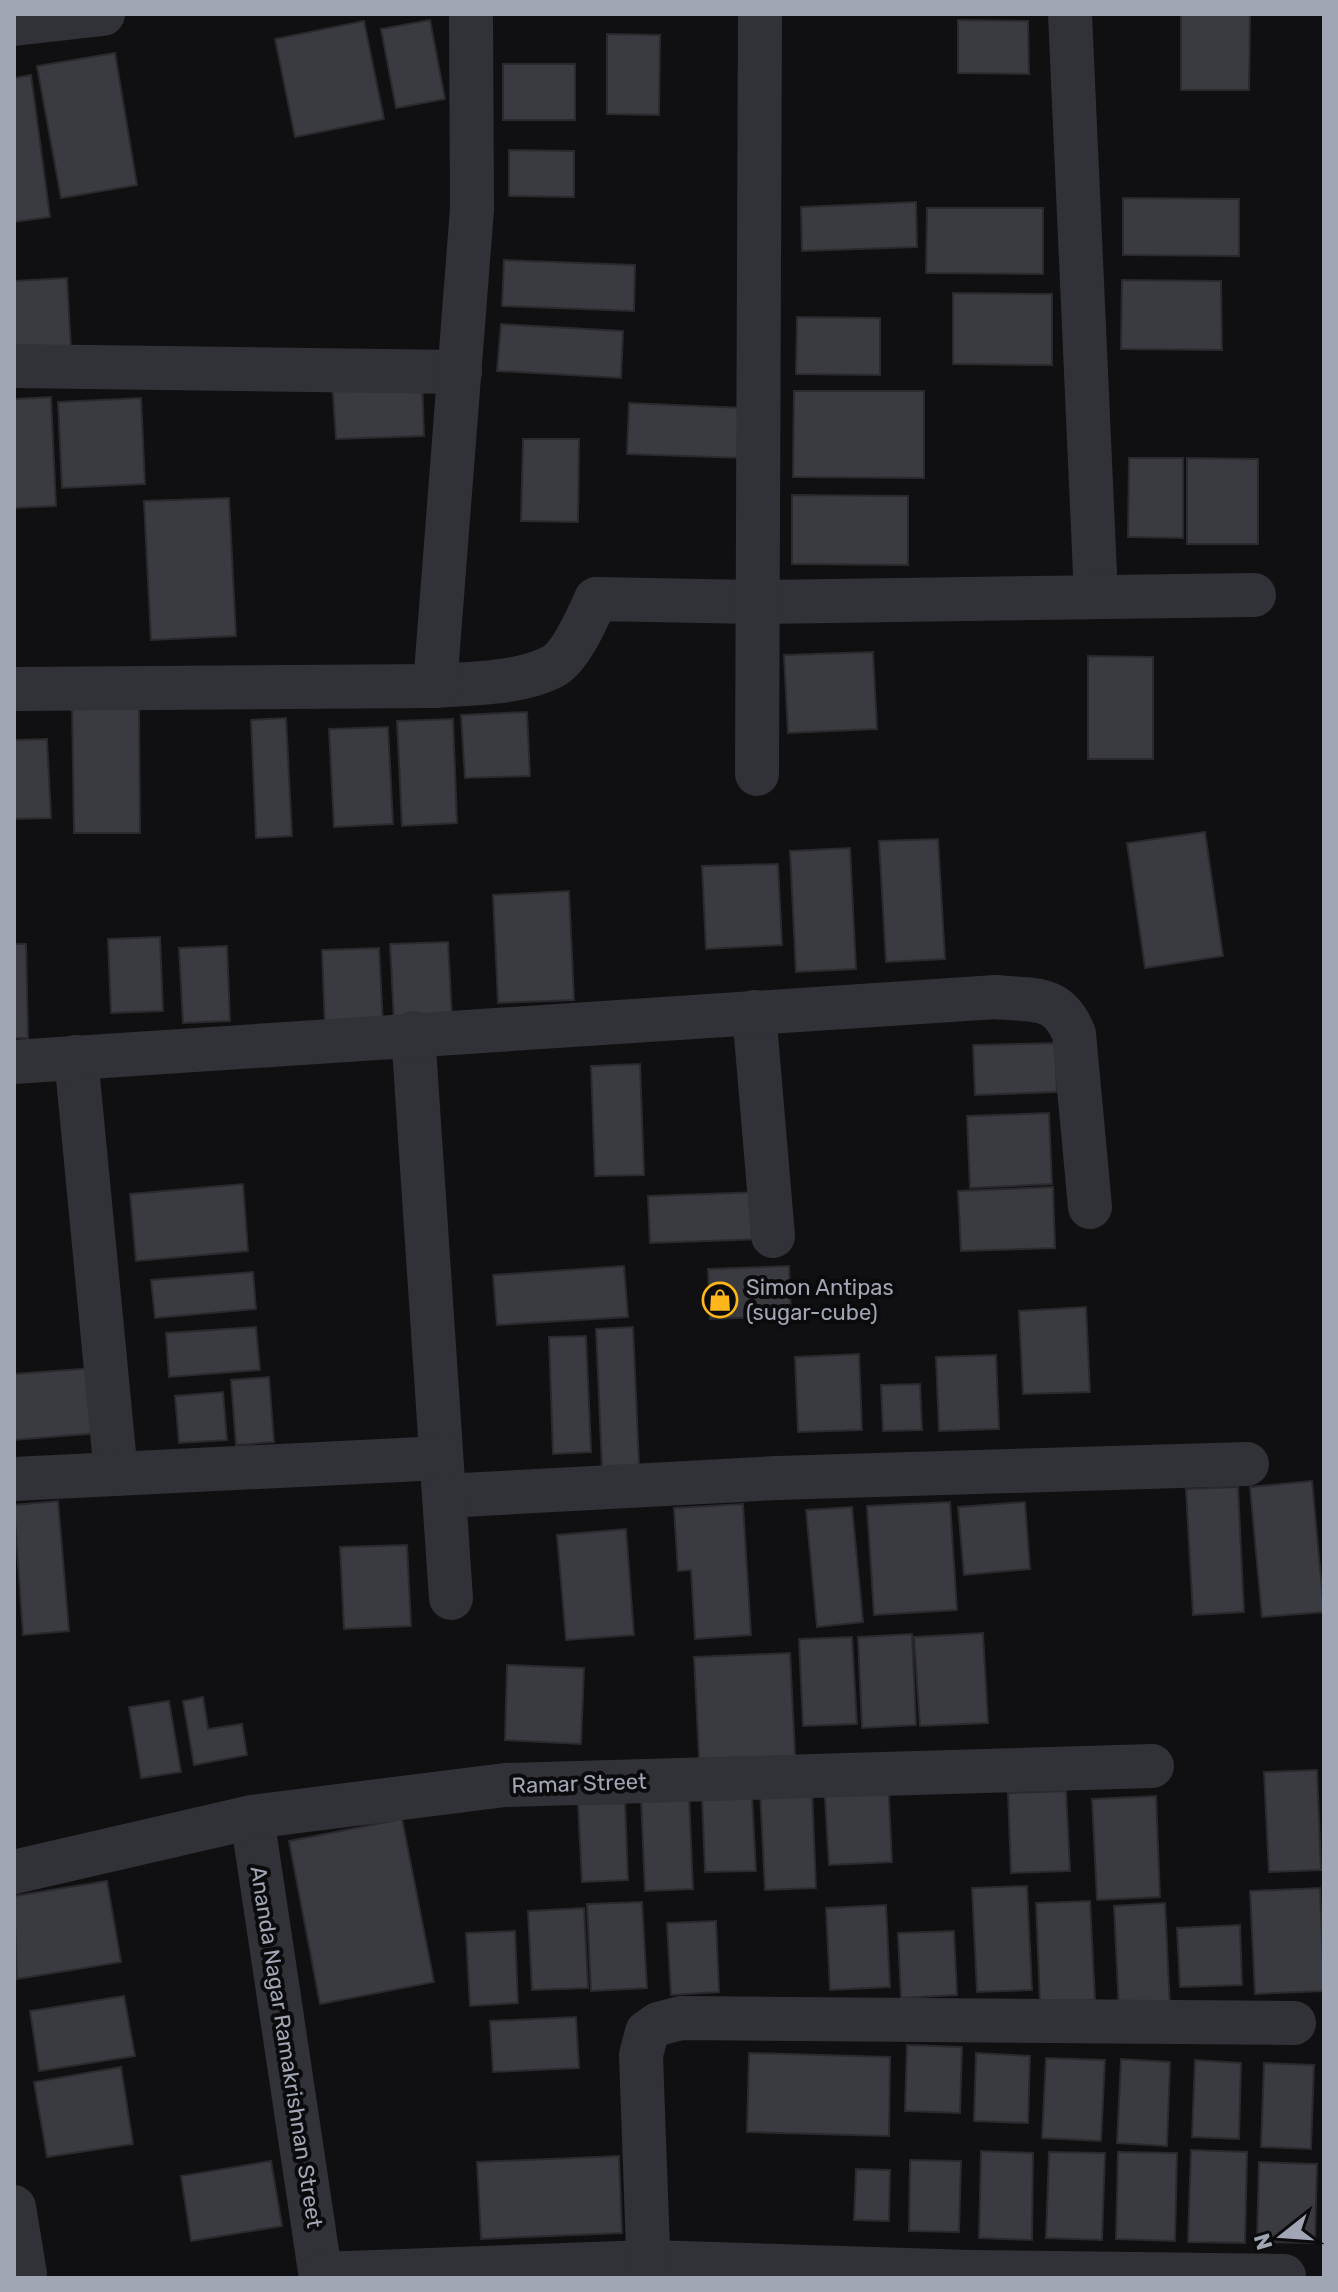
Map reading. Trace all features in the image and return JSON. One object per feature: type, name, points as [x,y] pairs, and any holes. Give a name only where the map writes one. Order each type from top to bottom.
[{"type":"street","points":[[14,24],[103,14]]},
{"type":"street","points":[[435,686],[472,209],[471,14]]},
{"type":"street","points":[[757,774],[760,14]]},
{"type":"street","points":[[1070,14],[1096,596]]},
{"type":"street","points":[[14,366],[460,372]]},
{"type":"street","points":[[14,689],[435,686],[493,682],[554,666],[580,633],[596,599],[757,602],[1254,595]]},
{"type":"street","points":[[14,1062],[413,1033],[996,997],[1052,1003],[1066,1015],[1074,1034],[1090,1207]]},
{"type":"street","points":[[754,1012],[773,1236]]},
{"type":"street","points":[[413,1033],[451,1598]]},
{"type":"street","points":[[76,1057],[116,1474]]},
{"type":"street","points":[[14,1479],[116,1474],[777,1478],[1247,1464]]},
{"type":"street","name":"Ramar Street","points":[[14,1872],[252,1817],[505,1785],[1152,1766]]},
{"type":"street","name":"Ananda Nagar Ramakrishnan Street","points":[[252,1817],[321,2276]]},
{"type":"street","points":[[649,2270],[641,2055],[647,2032],[658,2024],[681,2018],[1294,2023]]},
{"type":"street","points":[[14,2207],[25,2274]]},
{"type":"street","points":[[321,2276],[649,2270],[1284,2276]]},
{"type":"building","points":[[1181,14],[1250,14],[1249,90],[1181,90]]},
{"type":"building","points":[[430,20],[445,99],[396,108],[381,29]]},
{"type":"building","points":[[958,20],[1028,21],[1029,74],[958,73]]},
{"type":"building","points":[[364,21],[384,119],[295,137],[275,39]]},
{"type":"building","points":[[607,34],[660,35],[659,115],[607,114]]},
{"type":"building","points":[[115,53],[137,185],[61,198],[37,66]]},
{"type":"building","points":[[503,64],[575,64],[575,120],[503,120]]},
{"type":"building","points":[[31,75],[50,217],[14,222],[14,78]]},
{"type":"building","points":[[509,150],[574,151],[574,197],[509,196]]},
{"type":"building","points":[[1123,198],[1239,199],[1239,256],[1123,255]]},
{"type":"building","points":[[916,202],[917,247],[802,251],[801,207]]},
{"type":"building","points":[[927,208],[1043,208],[1043,274],[926,273]]},
{"type":"building","points":[[504,260],[635,265],[634,311],[502,306]]},
{"type":"building","points":[[67,278],[71,349],[14,351],[14,281]]},
{"type":"building","points":[[1122,280],[1221,281],[1222,350],[1121,349]]},
{"type":"building","points":[[953,293],[1052,294],[1052,365],[953,364]]},
{"type":"building","points":[[797,317],[880,318],[880,375],[796,374]]},
{"type":"building","points":[[501,324],[623,331],[621,378],[497,371]]},
{"type":"building","points":[[422,376],[424,436],[336,439],[332,380]]},
{"type":"building","points":[[794,391],[924,391],[924,478],[793,477]]},
{"type":"building","points":[[51,397],[56,506],[14,508],[14,399]]},
{"type":"building","points":[[141,398],[145,484],[62,488],[58,402]]},
{"type":"building","points":[[629,403],[744,408],[742,458],[627,454]]},
{"type":"building","points":[[523,439],[579,439],[578,522],[521,521]]},
{"type":"building","points":[[1129,458],[1183,458],[1183,538],[1128,537]]},
{"type":"building","points":[[1187,458],[1258,459],[1258,544],[1187,544]]},
{"type":"building","points":[[792,495],[908,496],[908,565],[792,564]]},
{"type":"building","points":[[229,498],[236,636],[151,640],[144,501]]},
{"type":"building","points":[[873,652],[877,729],[788,733],[784,655]]},
{"type":"building","points":[[1088,656],[1153,657],[1153,759],[1088,759]]},
{"type":"building","points":[[72,704],[139,704],[140,833],[74,833]]},
{"type":"building","points":[[527,712],[530,776],[465,778],[461,715]]},
{"type":"building","points":[[286,718],[292,836],[256,838],[251,720]]},
{"type":"building","points":[[453,719],[457,823],[402,826],[397,721]]},
{"type":"building","points":[[388,727],[393,824],[334,827],[329,729]]},
{"type":"building","points":[[47,739],[51,818],[14,819],[14,740]]},
{"type":"building","points":[[1205,832],[1223,956],[1145,968],[1127,843]]},
{"type":"building","points":[[938,839],[945,959],[886,962],[879,841]]},
{"type":"building","points":[[850,848],[856,969],[796,972],[790,851]]},
{"type":"building","points":[[778,864],[782,945],[706,949],[702,866]]},
{"type":"building","points":[[569,891],[574,1000],[498,1003],[493,895]]},
{"type":"building","points":[[160,937],[163,1011],[111,1013],[108,939]]},
{"type":"building","points":[[448,942],[452,1018],[394,1021],[390,944]]},
{"type":"building","points":[[14,944],[26,944],[28,1038],[14,1038]]},
{"type":"building","points":[[227,946],[230,1021],[183,1023],[179,948]]},
{"type":"building","points":[[379,948],[383,1025],[325,1027],[322,950]]},
{"type":"building","points":[[1055,1043],[1057,1092],[975,1095],[973,1045]]},
{"type":"building","points":[[640,1064],[644,1175],[595,1176],[591,1066]]},
{"type":"building","points":[[1049,1113],[1052,1184],[970,1188],[967,1116]]},
{"type":"building","points":[[243,1184],[248,1251],[136,1261],[130,1194]]},
{"type":"building","points":[[1053,1187],[1055,1248],[961,1251],[958,1191]]},
{"type":"building","points":[[762,1192],[765,1239],[650,1243],[648,1196]]},
{"type":"building","points":[[624,1266],[628,1317],[497,1325],[493,1275]]},
{"type":"building","points":[[789,1266],[791,1316],[710,1319],[708,1269]]},
{"type":"building","points":[[253,1272],[256,1309],[155,1318],[151,1280]]},
{"type":"building","points":[[1086,1307],[1090,1392],[1023,1394],[1019,1311]]},
{"type":"building","points":[[256,1327],[260,1370],[169,1377],[166,1333]]},
{"type":"building","points":[[633,1327],[639,1466],[602,1468],[596,1329]]},
{"type":"building","points":[[586,1336],[591,1452],[553,1454],[549,1337]]},
{"type":"building","points":[[859,1354],[862,1430],[798,1432],[795,1357]]},
{"type":"building","points":[[996,1355],[999,1429],[939,1431],[936,1357]]},
{"type":"building","points":[[93,1368],[99,1433],[14,1440],[14,1374]]},
{"type":"building","points":[[269,1377],[274,1442],[236,1445],[231,1380]]},
{"type":"building","points":[[920,1384],[922,1430],[883,1431],[881,1385]]},
{"type":"building","points":[[223,1392],[227,1440],[179,1443],[175,1396]]},
{"type":"building","points":[[1312,1481],[1324,1612],[1262,1617],[1250,1487]]},
{"type":"building","points":[[1238,1487],[1244,1612],[1193,1615],[1186,1489]]},
{"type":"building","points":[[58,1501],[69,1631],[23,1635],[14,1505]]},
{"type":"building","points":[[950,1502],[957,1610],[874,1615],[867,1506]]},
{"type":"building","points":[[1025,1502],[1030,1569],[964,1575],[958,1507]]},
{"type":"building","points":[[743,1504],[751,1635],[695,1639],[691,1570],[678,1571],[674,1508]]},
{"type":"building","points":[[852,1507],[863,1622],[817,1627],[806,1510]]},
{"type":"building","points":[[626,1529],[634,1635],[566,1640],[557,1535]]},
{"type":"building","points":[[407,1545],[411,1626],[344,1629],[340,1547]]},
{"type":"building","points":[[983,1633],[988,1723],[920,1726],[914,1637]]},
{"type":"building","points":[[912,1634],[916,1725],[862,1728],[858,1637]]},
{"type":"building","points":[[852,1637],[857,1724],[803,1726],[799,1639]]},
{"type":"building","points":[[790,1653],[796,1774],[700,1777],[694,1657]]},
{"type":"building","points":[[507,1665],[584,1668],[581,1744],[505,1740]]},
{"type":"building","points":[[203,1697],[208,1729],[242,1724],[247,1755],[194,1765],[183,1701]]},
{"type":"building","points":[[169,1701],[181,1772],[141,1778],[129,1707]]},
{"type":"building","points":[[1317,1770],[1321,1870],[1269,1872],[1264,1772]]},
{"type":"building","points":[[888,1779],[892,1862],[829,1865],[824,1782]]},
{"type":"building","points":[[812,1790],[816,1888],[765,1890],[760,1791]]},
{"type":"building","points":[[1066,1791],[1070,1871],[1011,1873],[1008,1793]]},
{"type":"building","points":[[689,1795],[693,1889],[645,1891],[641,1797]]},
{"type":"building","points":[[752,1796],[756,1871],[705,1872],[702,1798]]},
{"type":"building","points":[[1156,1796],[1160,1897],[1097,1900],[1092,1799]]},
{"type":"building","points":[[625,1803],[628,1880],[582,1882],[578,1804]]},
{"type":"building","points":[[402,1819],[434,1982],[320,2004],[289,1841]]},
{"type":"building","points":[[107,1881],[121,1962],[17,1979],[14,1896]]},
{"type":"building","points":[[1027,1886],[1032,1990],[977,1992],[972,1888]]},
{"type":"building","points":[[1320,1888],[1324,1991],[1255,1994],[1250,1891]]},
{"type":"building","points":[[1090,1901],[1095,2000],[1040,2003],[1036,1903]]},
{"type":"building","points":[[642,1902],[647,1988],[591,1991],[587,1904]]},
{"type":"building","points":[[1165,1903],[1170,2009],[1119,2011],[1114,1906]]},
{"type":"building","points":[[886,1905],[890,1987],[830,1990],[826,1908]]},
{"type":"building","points":[[584,1908],[588,1988],[532,1990],[528,1911]]},
{"type":"building","points":[[716,1921],[719,1992],[671,1995],[667,1923]]},
{"type":"building","points":[[1240,1925],[1242,1985],[1180,1987],[1177,1928]]},
{"type":"building","points":[[515,1931],[518,2003],[470,2006],[466,1933]]},
{"type":"building","points":[[954,1931],[957,1995],[901,1998],[898,1933]]},
{"type":"building","points":[[124,1996],[135,2056],[39,2071],[30,2011]]},
{"type":"building","points":[[576,2017],[579,2068],[493,2072],[490,2021]]},
{"type":"building","points":[[907,2045],[962,2047],[960,2113],[905,2111]]},
{"type":"building","points":[[749,2053],[890,2057],[889,2136],[747,2132]]},
{"type":"building","points":[[976,2053],[1030,2056],[1028,2123],[974,2121]]},
{"type":"building","points":[[1046,2058],[1105,2060],[1101,2141],[1042,2138]]},
{"type":"building","points":[[1121,2059],[1170,2062],[1167,2146],[1117,2143]]},
{"type":"building","points":[[1195,2060],[1241,2063],[1239,2139],[1192,2137]]},
{"type":"building","points":[[1264,2063],[1314,2065],[1311,2149],[1261,2147]]},
{"type":"building","points":[[121,2067],[133,2144],[47,2157],[34,2082]]},
{"type":"building","points":[[1191,2150],[1247,2152],[1245,2243],[1188,2242]]},
{"type":"building","points":[[981,2151],[1033,2153],[1032,2240],[979,2238]]},
{"type":"building","points":[[1049,2152],[1105,2153],[1102,2240],[1046,2238]]},
{"type":"building","points":[[1118,2152],[1177,2153],[1175,2241],[1116,2239]]},
{"type":"building","points":[[619,2156],[622,2233],[481,2239],[477,2162]]},
{"type":"building","points":[[910,2160],[961,2161],[959,2232],[909,2231]]},
{"type":"building","points":[[271,2161],[282,2226],[191,2241],[181,2176]]},
{"type":"building","points":[[1259,2162],[1317,2164],[1315,2243],[1257,2242]]},
{"type":"building","points":[[856,2169],[890,2170],[889,2221],[854,2220]]},
{"type":"place","name":"Simon Antipas (sugar-cube)","points":[[720,1300]]}]
